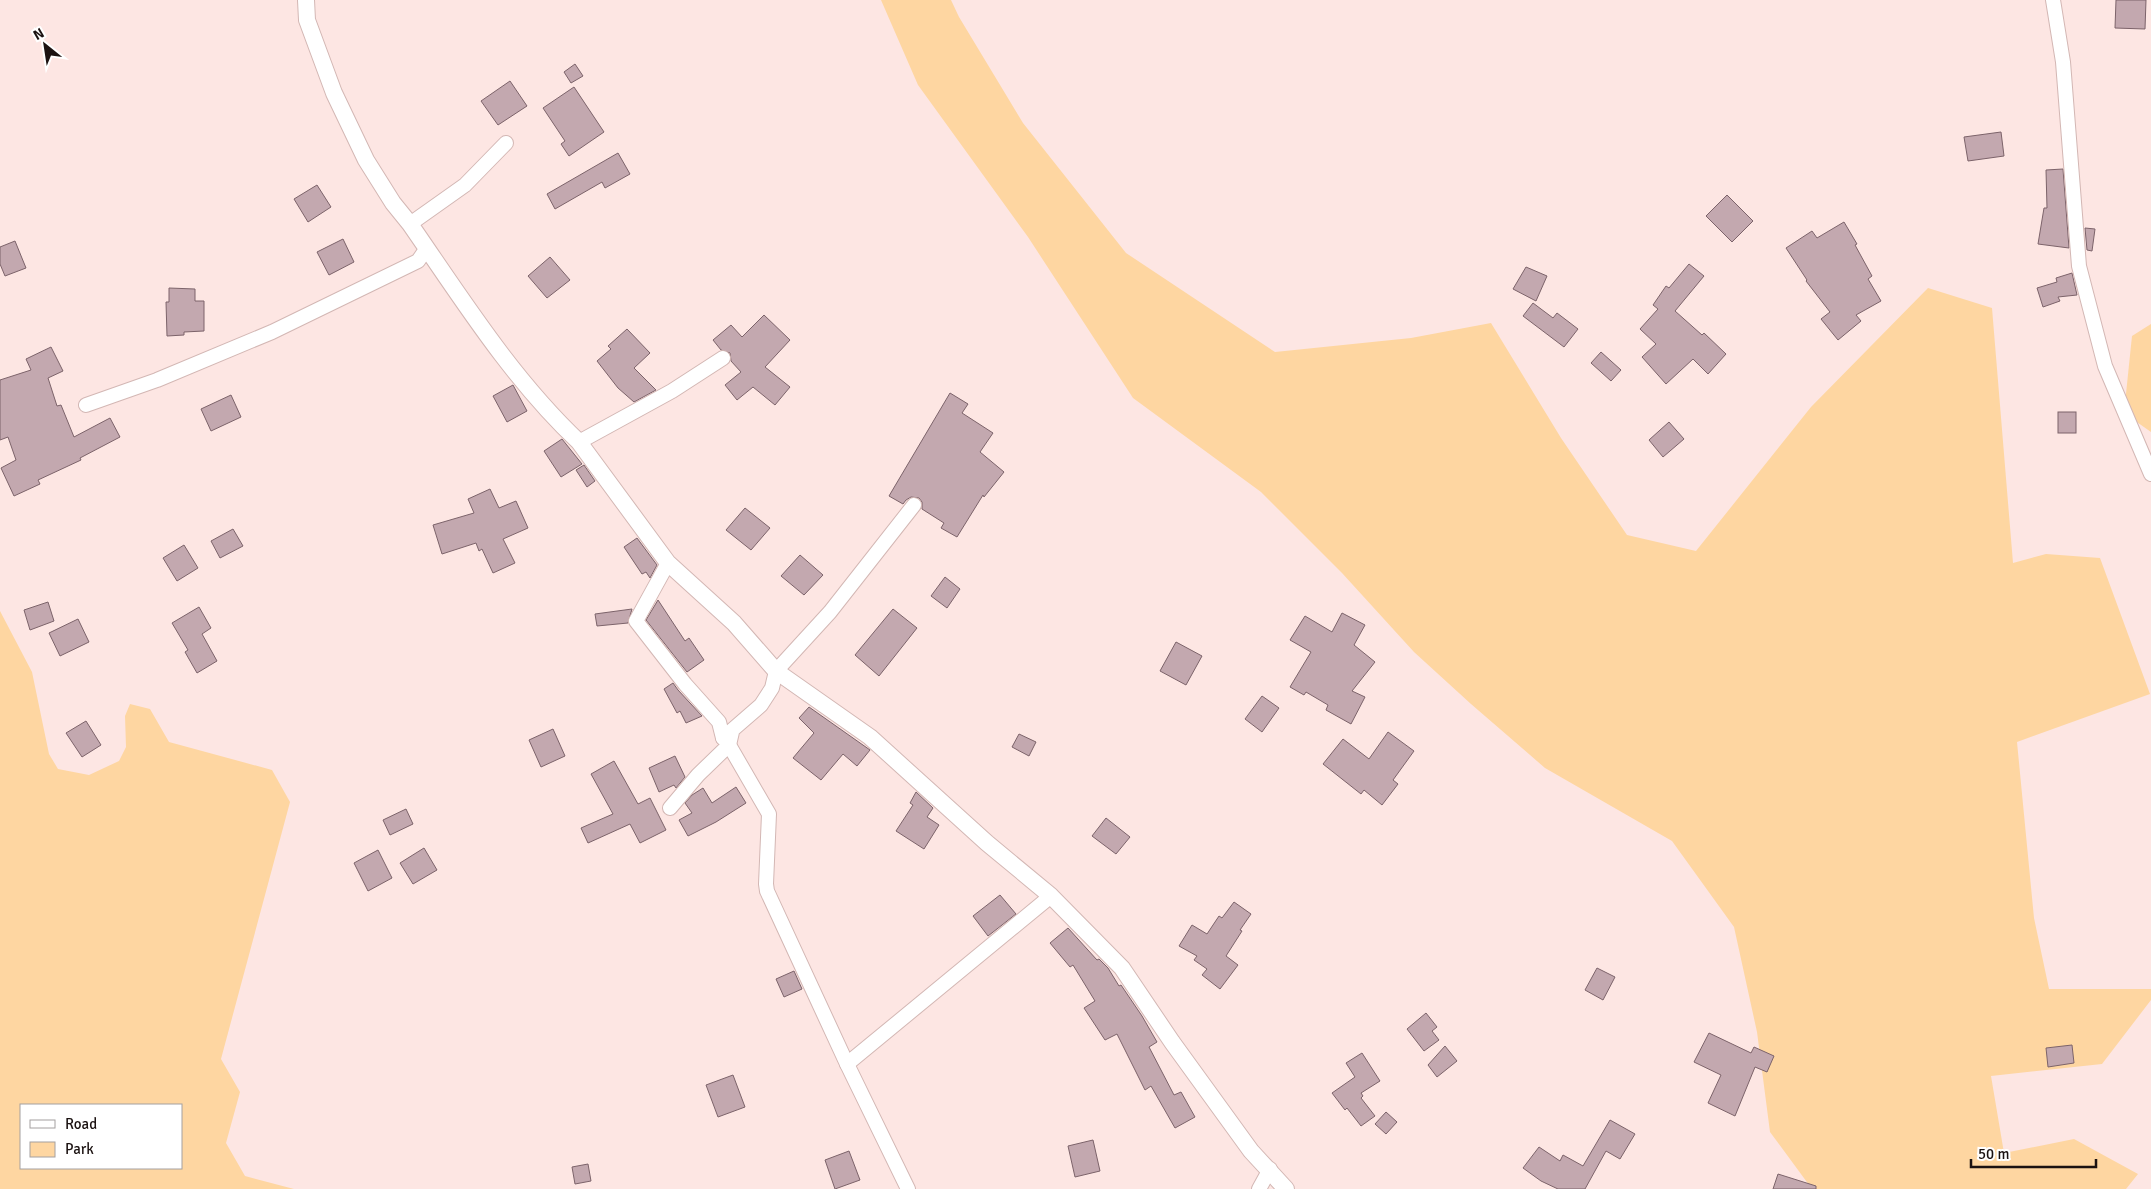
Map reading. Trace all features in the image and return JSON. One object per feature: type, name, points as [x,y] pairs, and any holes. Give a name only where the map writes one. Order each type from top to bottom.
[{"type":"street","points":[[306,0],[307,20],[334,93],[366,160],[393,204],[410,224],[508,364],[579,442],[668,563],[734,623],[776,671],[870,737],[987,843],[1051,896],[1122,968],[1172,1042],[1251,1151],[1270,1169],[1286,1189]]},
{"type":"street","points":[[2053,0],[2063,62],[2079,266],[2104,366],[2151,474]]},
{"type":"street","points":[[410,224],[465,185],[506,143]]},
{"type":"street","points":[[86,405],[157,380],[272,332],[418,261],[426,248]]},
{"type":"street","points":[[579,442],[672,391],[723,358]]},
{"type":"street","points":[[670,808],[726,741],[762,705],[772,688],[776,671],[830,612],[914,505]]},
{"type":"street","points":[[668,563],[636,621],[685,684],[719,722],[726,741],[769,814],[767,892],[908,1189]]},
{"type":"street","points":[[847,1064],[1051,896]]},
{"type":"street","points":[[1259,1189],[1270,1169]]},
{"type":"green space","points":[[881,0],[951,0],[959,17],[1023,123],[1126,253],[1275,352],[1411,338],[1491,323],[1561,438],[1627,535],[1696,551],[1811,407],[1928,288],[1992,308],[2013,563],[2046,554],[2100,558],[2150,694],[2017,742],[2034,918],[2049,989],[2151,989],[2151,1000],[2102,1064],[1991,1076],[2004,1153],[2074,1139],[2138,1174],[2126,1189],[1812,1189],[1770,1132],[1757,1032],[1734,927],[1672,841],[1545,768],[1414,652],[1342,573],[1261,492],[1133,398],[1028,237],[918,85]]},
{"type":"green space","points":[[2151,324],[2151,432],[2124,413],[2132,336]]},
{"type":"green space","points":[[0,611],[32,672],[49,754],[58,769],[89,775],[119,761],[126,747],[125,716],[130,704],[150,709],[169,742],[272,770],[290,802],[221,1059],[240,1092],[226,1143],[245,1176],[294,1189],[0,1189]]},
{"type":"building","points":[[2116,0],[2146,0],[2145,29],[2115,28]]},
{"type":"building","points":[[575,64],[583,76],[571,83],[564,72]]},
{"type":"building","points":[[510,81],[527,106],[498,125],[481,101]]},
{"type":"building","points":[[574,87],[604,132],[569,156],[561,144],[565,141],[543,108]]},
{"type":"building","points":[[2001,132],[2004,156],[1968,161],[1964,137]]},
{"type":"building","points":[[618,153],[630,174],[605,188],[602,182],[555,209],[547,194]]},
{"type":"building","points":[[2063,169],[2069,248],[2038,244],[2044,208],[2047,208],[2046,170]]},
{"type":"building","points":[[317,185],[331,207],[308,222],[294,199]]},
{"type":"building","points":[[1727,195],[1753,221],[1732,242],[1706,216]]},
{"type":"building","points":[[1844,222],[1872,276],[1868,279],[1881,301],[1856,315],[1861,321],[1838,340],[1821,319],[1830,312],[1806,281],[1786,248],[1812,231],[1817,238]]},
{"type":"building","points":[[2085,228],[2095,229],[2092,251],[2087,250]]},
{"type":"building","points":[[343,239],[354,262],[329,275],[317,252]]},
{"type":"building","points":[[15,241],[26,268],[5,276],[0,264],[0,247]]},
{"type":"building","points":[[550,257],[570,280],[547,298],[528,276]]},
{"type":"building","points":[[1689,264],[1704,276],[1675,311],[1702,335],[1704,333],[1726,354],[1708,374],[1693,359],[1666,384],[1642,357],[1656,344],[1640,329],[1658,309],[1653,305],[1666,286],[1669,288]]},
{"type":"building","points":[[1526,267],[1547,276],[1536,301],[1513,289]]},
{"type":"building","points":[[2072,273],[2077,295],[2058,297],[2060,301],[2043,307],[2037,288],[2057,282],[2056,278]]},
{"type":"building","points":[[169,288],[195,289],[195,301],[204,301],[204,331],[184,332],[184,335],[167,336],[166,302],[169,302]]},
{"type":"building","points":[[1533,303],[1553,318],[1557,313],[1578,329],[1564,347],[1523,316]]},
{"type":"building","points":[[764,315],[790,340],[765,367],[790,387],[775,405],[753,387],[737,400],[725,385],[741,372],[731,361],[730,353],[721,350],[713,340],[731,325],[742,337]]},
{"type":"building","points":[[627,329],[650,353],[634,368],[656,390],[634,402],[618,388],[597,361],[611,349],[608,346]]},
{"type":"building","points":[[51,347],[63,371],[48,378],[57,406],[61,405],[74,437],[110,418],[120,437],[80,458],[81,460],[38,480],[40,484],[14,496],[1,468],[16,460],[8,437],[0,440],[0,380],[31,370],[26,359]]},
{"type":"building","points":[[1601,352],[1621,370],[1611,381],[1591,363]]},
{"type":"building","points":[[513,385],[527,411],[507,422],[493,396]]},
{"type":"building","points":[[950,393],[968,404],[962,413],[993,433],[980,452],[1004,472],[984,497],[983,495],[957,537],[941,528],[944,523],[922,509],[922,502],[919,498],[911,497],[903,504],[889,496]]},
{"type":"building","points":[[231,395],[241,417],[211,431],[201,409]]},
{"type":"building","points":[[2058,412],[2076,412],[2076,433],[2058,433]]},
{"type":"building","points":[[1669,422],[1684,439],[1663,457],[1649,440]]},
{"type":"building","points":[[562,439],[582,464],[561,477],[544,451]]},
{"type":"building","points":[[584,465],[595,481],[587,487],[576,470]]},
{"type":"building","points":[[490,489],[499,508],[516,501],[528,528],[503,539],[515,563],[493,573],[482,549],[479,551],[476,543],[442,554],[433,525],[474,513],[468,499]]},
{"type":"building","points":[[745,508],[770,528],[751,550],[726,530]]},
{"type":"building","points":[[233,529],[243,546],[220,558],[211,541]]},
{"type":"building","points":[[637,538],[657,565],[650,578],[646,572],[642,574],[624,547]]},
{"type":"building","points":[[184,545],[198,568],[177,581],[163,558]]},
{"type":"building","points":[[800,555],[823,575],[804,595],[781,576]]},
{"type":"building","points":[[945,577],[960,589],[947,608],[931,596]]},
{"type":"building","points":[[658,600],[685,641],[689,638],[704,660],[687,672],[646,620]]},
{"type":"building","points":[[48,602],[54,621],[30,630],[24,610]]},
{"type":"building","points":[[199,607],[211,628],[202,634],[217,661],[197,673],[185,652],[188,650],[172,623]]},
{"type":"building","points":[[632,609],[628,623],[597,626],[595,614]]},
{"type":"building","points":[[893,609],[917,628],[879,676],[855,655]]},
{"type":"building","points":[[1342,613],[1365,625],[1354,645],[1375,662],[1352,691],[1365,697],[1351,724],[1326,710],[1328,705],[1306,692],[1304,695],[1290,687],[1311,652],[1290,640],[1305,616],[1332,632]]},
{"type":"building","points":[[78,619],[89,642],[60,656],[49,633]]},
{"type":"building","points":[[1176,642],[1202,656],[1186,685],[1160,671]]},
{"type":"building","points":[[673,683],[702,716],[686,723],[680,711],[677,713],[664,689]]},
{"type":"building","points":[[1262,696],[1279,708],[1262,732],[1245,719]]},
{"type":"building","points":[[809,707],[870,750],[857,766],[843,754],[821,780],[793,758],[814,733],[799,718]]},
{"type":"building","points":[[86,721],[101,745],[82,757],[66,733]]},
{"type":"building","points":[[553,729],[565,756],[541,767],[529,740]]},
{"type":"building","points":[[1388,732],[1414,751],[1393,780],[1398,784],[1382,805],[1364,790],[1361,794],[1323,764],[1343,739],[1369,759]]},
{"type":"building","points":[[1019,734],[1036,742],[1029,756],[1012,747]]},
{"type":"building","points":[[675,756],[685,777],[676,788],[674,785],[659,792],[649,768]]},
{"type":"building","points":[[614,761],[638,804],[650,798],[666,830],[640,843],[630,824],[588,843],[581,828],[613,814],[591,774]]},
{"type":"building","points":[[736,787],[746,803],[716,822],[688,836],[679,820],[692,813],[685,803],[692,795],[703,788],[712,803]]},
{"type":"building","points":[[916,792],[933,808],[927,817],[939,825],[924,849],[896,831],[913,805],[910,803]]},
{"type":"building","points":[[406,809],[413,824],[390,835],[383,820]]},
{"type":"building","points":[[1106,818],[1130,837],[1116,854],[1092,836]]},
{"type":"building","points":[[424,848],[437,870],[413,884],[400,863]]},
{"type":"building","points":[[378,850],[392,878],[368,891],[354,863]]},
{"type":"building","points":[[1000,895],[1016,914],[988,936],[973,916]]},
{"type":"building","points":[[1234,902],[1251,914],[1226,956],[1238,965],[1220,989],[1202,975],[1207,969],[1194,960],[1197,956],[1179,946],[1192,925],[1207,934],[1219,916],[1222,918]]},
{"type":"building","points":[[1068,928],[1097,960],[1099,959],[1108,968],[1142,1016],[1157,1042],[1149,1047],[1174,1095],[1181,1092],[1195,1117],[1175,1128],[1151,1086],[1145,1090],[1117,1034],[1105,1040],[1084,1008],[1095,1001],[1073,965],[1070,967],[1050,943]]},
{"type":"building","points":[[1597,968],[1615,977],[1603,1000],[1585,990]]},
{"type":"building","points":[[794,971],[802,989],[784,997],[776,979]]},
{"type":"building","points":[[1426,1013],[1437,1027],[1432,1031],[1439,1040],[1424,1051],[1407,1029]]},
{"type":"building","points":[[1709,1033],[1751,1053],[1754,1047],[1774,1056],[1767,1072],[1755,1067],[1735,1116],[1708,1103],[1721,1075],[1694,1062]]},
{"type":"building","points":[[2072,1045],[2074,1063],[2048,1067],[2046,1048]]},
{"type":"building","points":[[1445,1046],[1457,1061],[1437,1077],[1428,1065]]},
{"type":"building","points":[[1362,1053],[1380,1081],[1361,1093],[1363,1096],[1361,1098],[1375,1116],[1361,1126],[1332,1093],[1355,1077],[1346,1063]]},
{"type":"building","points":[[733,1075],[745,1107],[718,1117],[706,1085]]},
{"type":"building","points":[[1386,1112],[1397,1122],[1386,1134],[1375,1124]]},
{"type":"building","points":[[1610,1120],[1635,1134],[1620,1159],[1606,1151],[1585,1189],[1558,1189],[1541,1181],[1523,1168],[1539,1147],[1560,1161],[1563,1155],[1583,1166]]},
{"type":"building","points":[[1093,1140],[1100,1171],[1075,1177],[1068,1146]]},
{"type":"building","points":[[849,1151],[860,1180],[835,1189],[825,1160]]},
{"type":"building","points":[[588,1164],[591,1181],[575,1184],[572,1167]]},
{"type":"building","points":[[1778,1174],[1816,1186],[1816,1189],[1773,1189]]}]
